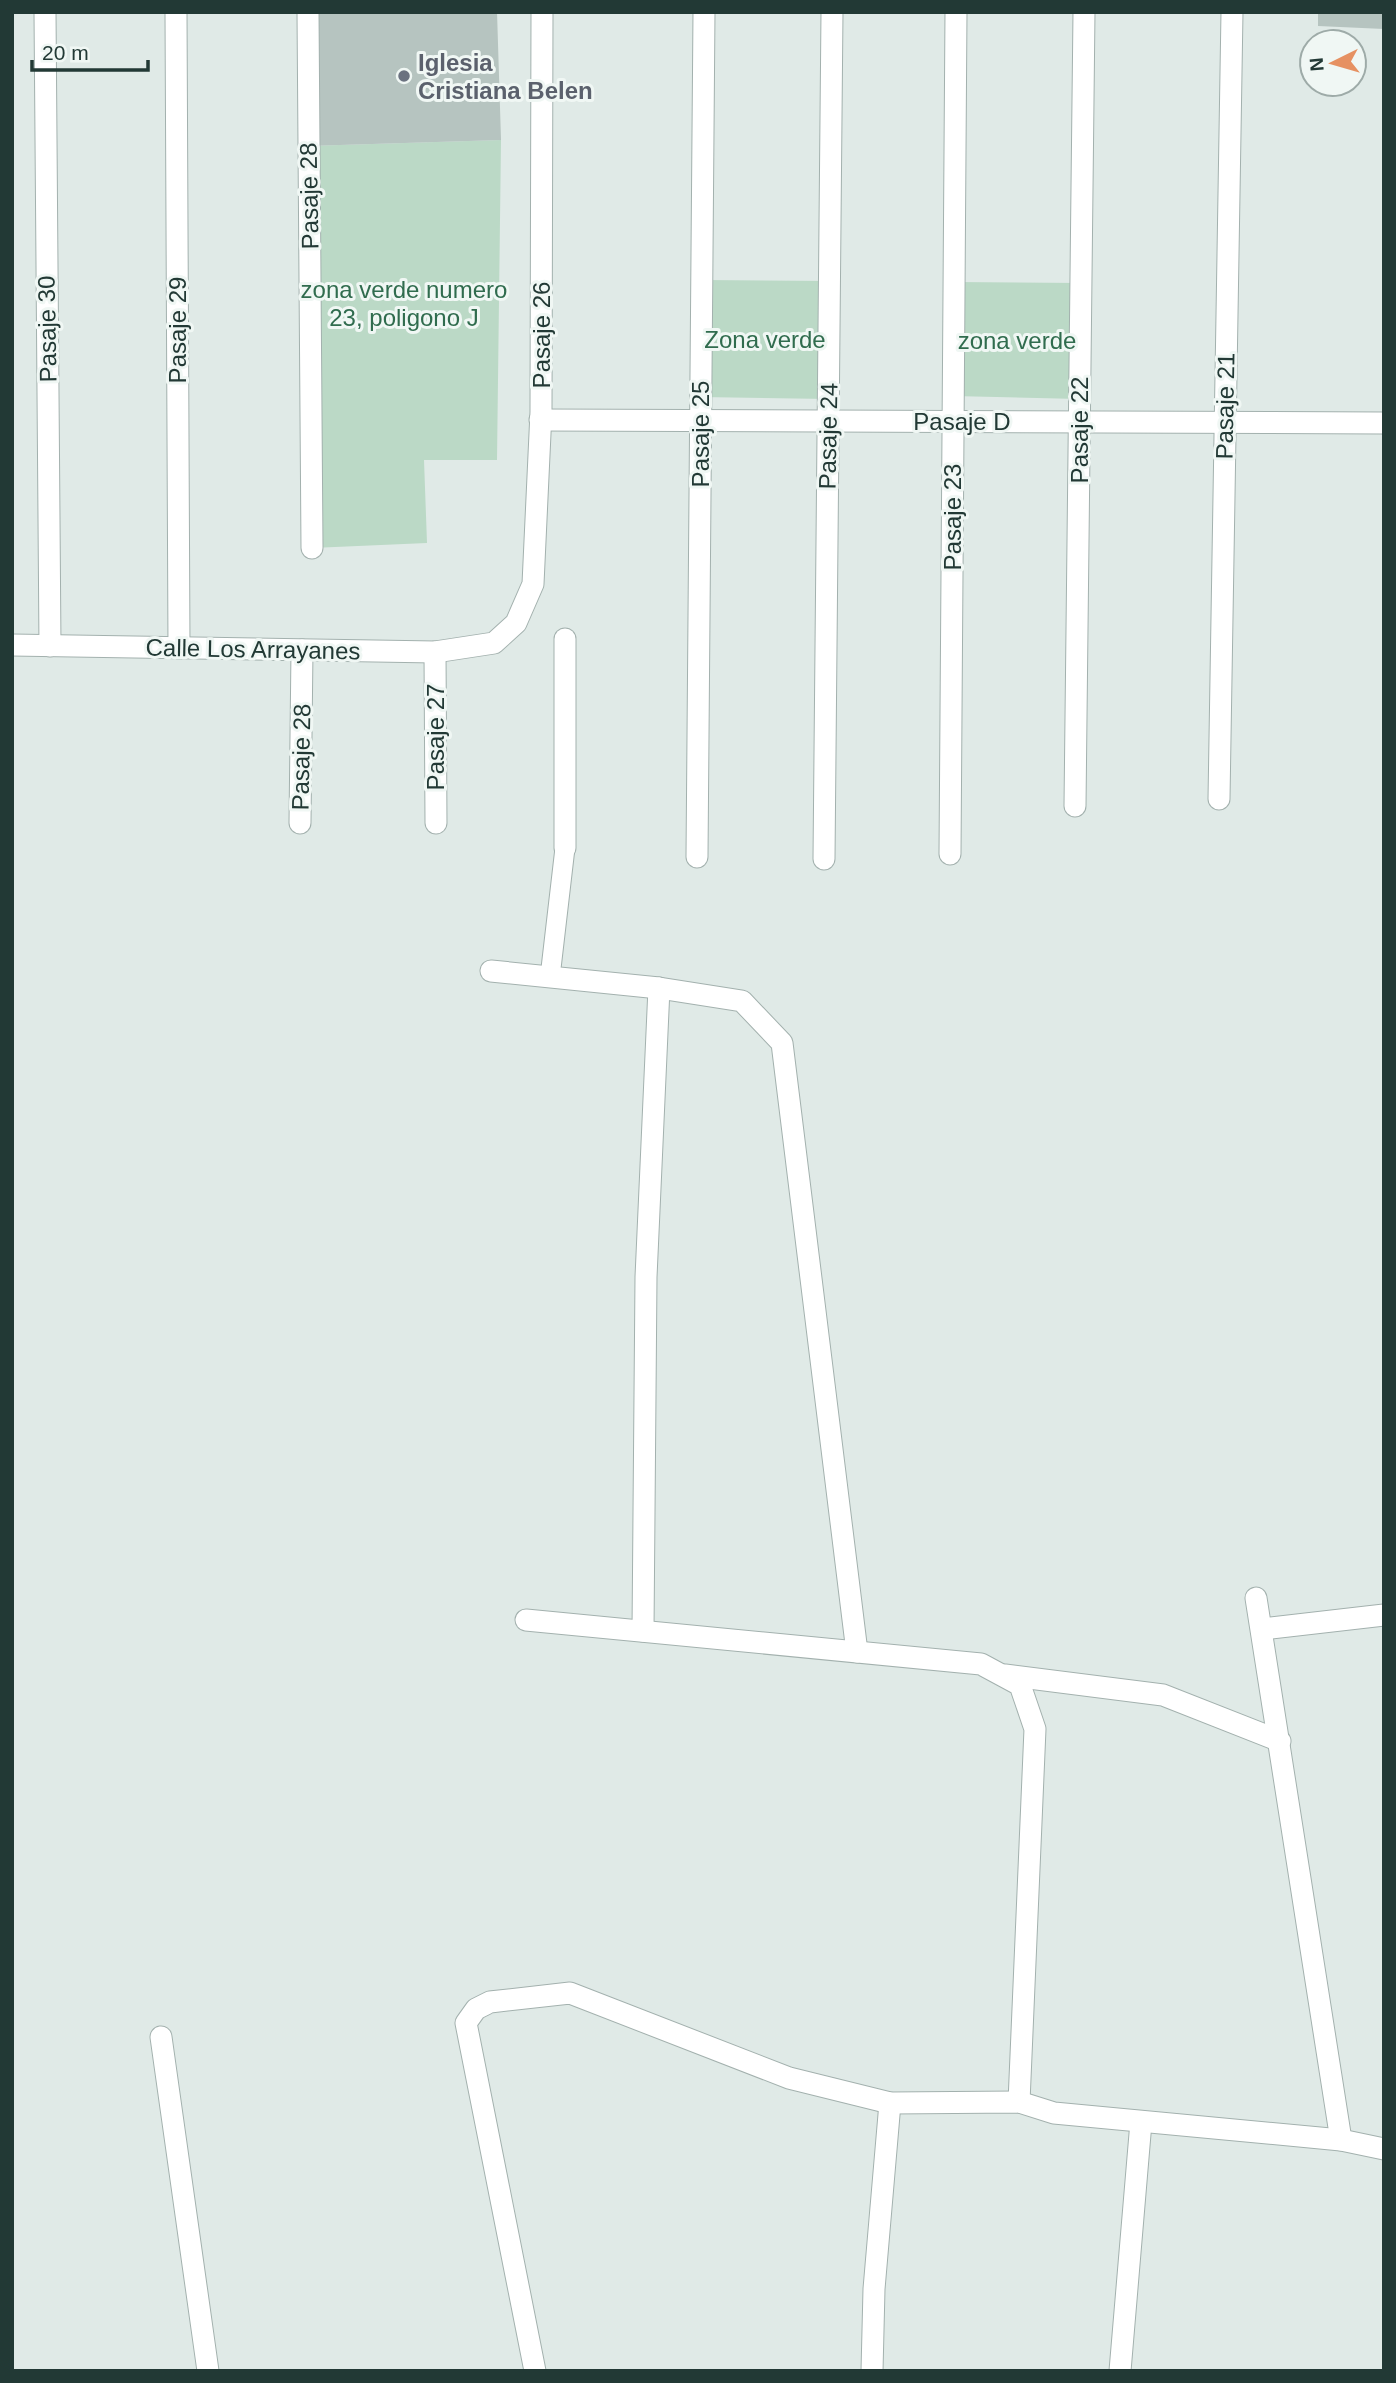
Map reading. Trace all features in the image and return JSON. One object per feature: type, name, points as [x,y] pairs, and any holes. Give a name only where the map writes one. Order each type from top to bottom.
[{"type":"street","name":"Pasaje 30","points":[[45,12],[50,646]]},
{"type":"street","name":"Pasaje 29","points":[[176,12],[179,648]]},
{"type":"street","name":"Pasaje 28","points":[[308,12],[312,548]]},
{"type":"street","name":"Pasaje 26","points":[[494,643],[516,623],[533,584],[541,420],[542,12]]},
{"type":"street","name":"Pasaje 25","points":[[697,857],[704,12]]},
{"type":"street","name":"Pasaje 24","points":[[824,859],[832,12]]},
{"type":"street","name":"Pasaje 23","points":[[950,854],[956,12]]},
{"type":"street","name":"Pasaje 22","points":[[1075,806],[1084,12]]},
{"type":"street","name":"Pasaje 21","points":[[1219,799],[1231,12]]},
{"type":"street","name":"Pasaje D","points":[[541,420],[1384,423]]},
{"type":"street","points":[[565,639],[565,848]]},
{"type":"street","name":"Calle Los Arrayanes","points":[[12,645],[435,652],[494,643]]},
{"type":"street","name":"Pasaje 28","points":[[300,823],[302,650]]},
{"type":"street","name":"Pasaje 27","points":[[435,652],[436,823]]},
{"type":"street","points":[[491,971],[659,988],[742,1001],[782,1043],[857,1652]]},
{"type":"street","points":[[643,1631],[646,1278],[659,988]]},
{"type":"street","points":[[1256,1598],[1341,2140]]},
{"type":"street","points":[[1262,1629],[1384,1615]]},
{"type":"street","points":[[526,1619],[981,1664],[1020,1685],[1035,1729],[1018,2102]]},
{"type":"street","points":[[1001,1675],[1163,1695],[1280,1741]]},
{"type":"street","points":[[535,2371],[466,2023],[476,2009],[490,2002],[570,1993],[789,2078],[890,2103],[1018,2102],[1054,2113],[1341,2140],[1384,2148]]},
{"type":"street","points":[[161,2037],[208,2371]]},
{"type":"street","points":[[872,2371],[874,2289],[890,2103]]},
{"type":"street","points":[[1121,2371],[1141,2122]]},
{"type":"lane","points":[[550,977],[565,848]]},
{"type":"green space","name":"zona verde numero 23, poligono J","points":[[501,140],[497,460],[424,460],[427,543],[312,548],[308,146]]},
{"type":"green space","name":"Zona verde","points":[[702,280],[830,281],[829,399],[700,397]]},
{"type":"green space","name":"zona verde","points":[[954,282],[1081,283],[1079,399],[953,396]]},
{"type":"building","name":"Iglesia Cristiana Belen","points":[[308,12],[497,12],[501,140],[308,146]]},
{"type":"building","points":[[1318,12],[1384,12],[1384,29],[1318,26]]},
{"type":"place","name":"Iglesia Cristiana Belen","points":[[404,76]]}]
